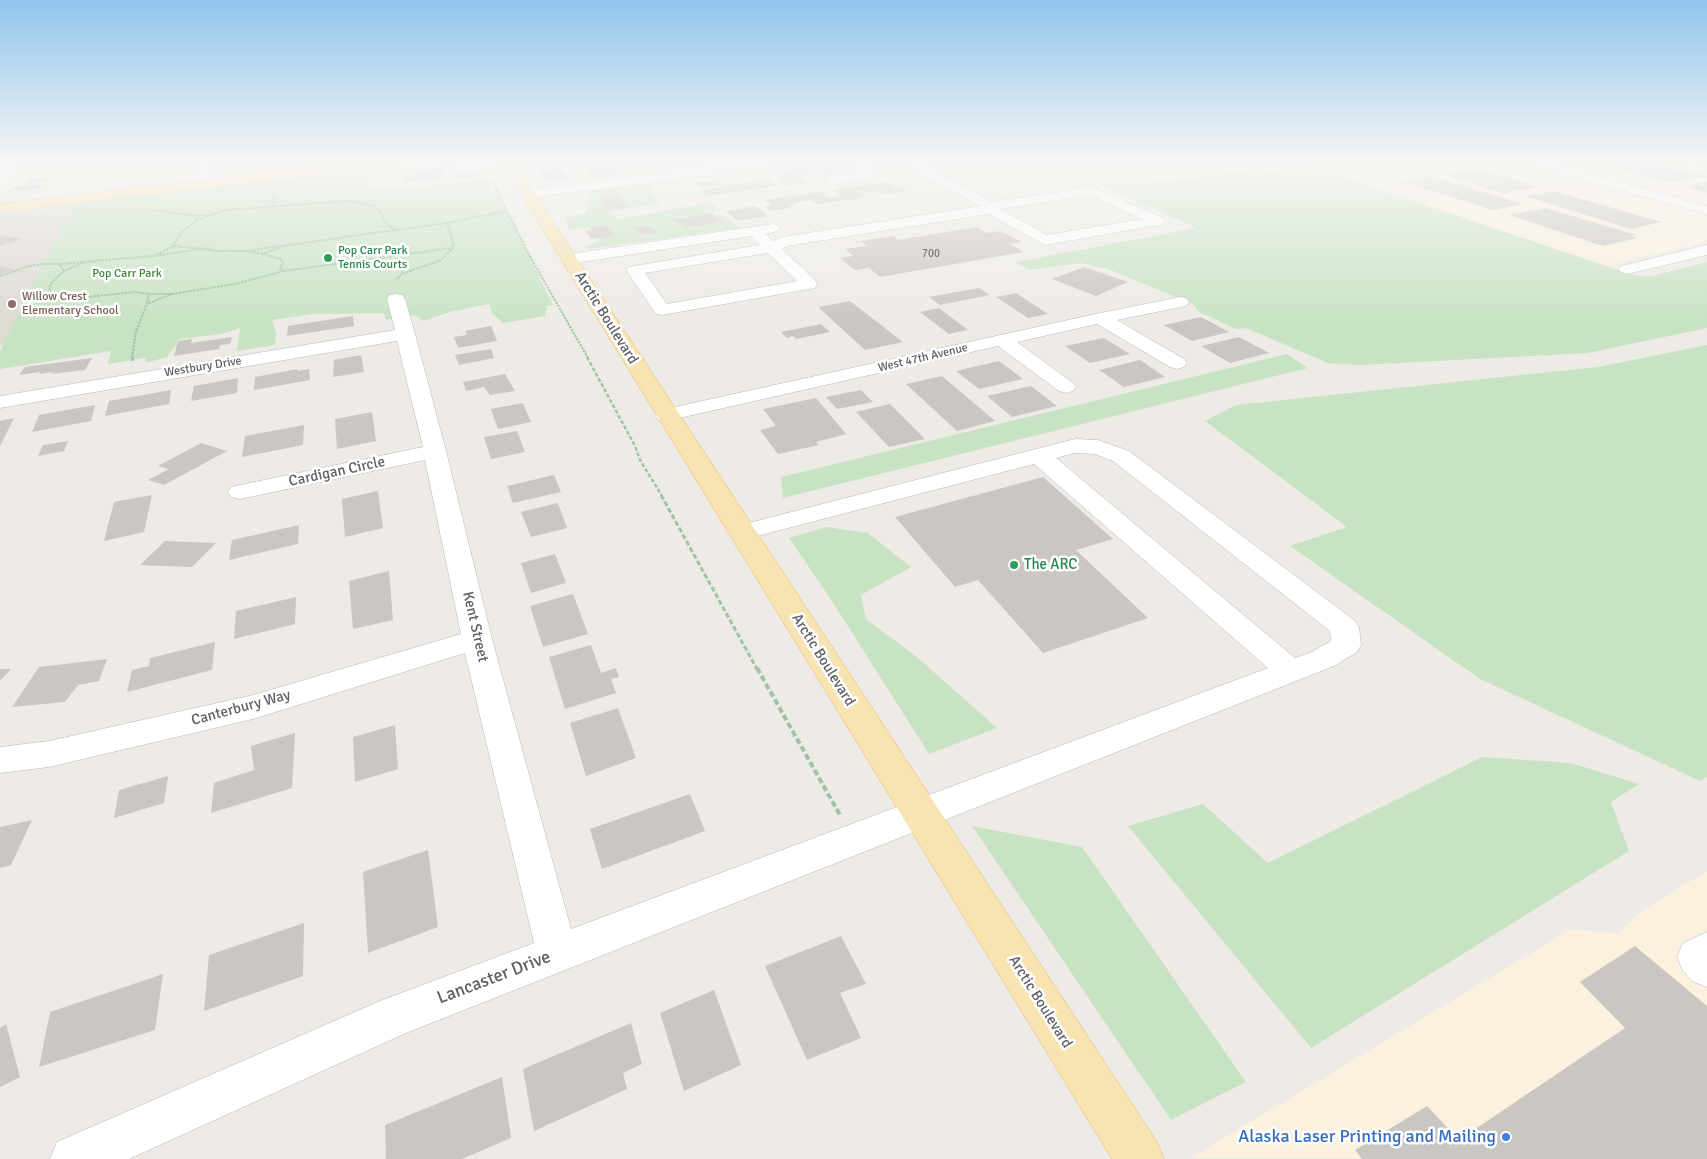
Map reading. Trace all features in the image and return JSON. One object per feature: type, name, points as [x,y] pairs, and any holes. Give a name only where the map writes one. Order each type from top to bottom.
[{"type":"main road","name":"Arctic Boulevard","points":[[534,215],[569,259],[666,415],[1140,1159]]},
{"type":"street","points":[[838,218],[858,215]]},
{"type":"street","points":[[754,231],[772,248],[809,284],[662,310],[634,270],[772,248],[784,242],[947,215]]},
{"type":"street","points":[[1002,215],[1045,240],[1158,221],[1145,215]]},
{"type":"street","points":[[569,259],[792,226]]},
{"type":"street","points":[[1626,269],[1707,250]]},
{"type":"street","name":"Kent Street","points":[[399,287],[406,334],[435,451],[477,639],[558,954]]},
{"type":"street","name":"West 47th Avenue","points":[[666,415],[1100,318],[1180,302]]},
{"type":"street","points":[[1100,318],[1177,364]]},
{"type":"street","name":"Westbury Drive","points":[[0,402],[406,334]]},
{"type":"street","points":[[1002,340],[1066,387]]},
{"type":"street","name":"Lancaster Drive","points":[[74,1159],[395,1016],[1323,659],[1346,645],[1344,627],[1121,456],[1098,447],[1075,446],[1038,455]]},
{"type":"street","name":"Cardigan Circle","points":[[240,492],[435,451]]},
{"type":"street","points":[[742,532],[1038,455],[1291,671]]},
{"type":"street","name":"Canterbury Way","points":[[0,760],[49,754],[253,707],[477,639]]},
{"type":"street","points":[[1707,950],[1698,957],[1707,967]]},
{"type":"path","points":[[197,220],[194,216],[202,215]]},
{"type":"path","points":[[154,256],[172,246],[181,233],[197,220],[208,215]]},
{"type":"path","points":[[382,215],[385,222],[395,230]]},
{"type":"path","points":[[172,246],[208,248],[220,251],[248,251],[447,223],[465,215]]},
{"type":"path","points":[[521,215],[528,253],[596,373],[635,446],[640,460],[678,523],[852,839]]},
{"type":"path","points":[[447,223],[454,247]]},
{"type":"path","points":[[263,254],[283,246]]},
{"type":"path","points":[[84,262],[64,271],[52,282],[49,288],[52,294],[68,299],[135,292],[172,294],[235,284],[284,271],[454,247]]},
{"type":"path","points":[[399,287],[440,260],[454,247]]},
{"type":"path","points":[[0,276],[29,266],[154,256],[208,248]]},
{"type":"path","points":[[248,251],[280,259],[284,262],[280,268],[284,271]]},
{"type":"path","points":[[59,264],[64,271]]},
{"type":"path","points":[[340,264],[388,264],[400,267],[402,270],[399,287]]},
{"type":"path","points":[[130,379],[136,331],[149,294]]},
{"type":"path","points":[[147,304],[172,294]]},
{"type":"shaded area","name":"Willow Crest Elementary School","points":[[0,215],[73,215],[44,264],[3,345],[0,345]]},
{"type":"shaded area","points":[[1456,215],[1707,215],[1707,241],[1607,266]]},
{"type":"shaded area","points":[[1707,871],[1707,1159],[1191,1158],[1571,929],[1618,934],[1640,912]]},
{"type":"green space","name":"Pop Carr Park","points":[[73,215],[509,215],[553,305],[548,305],[545,316],[503,323],[492,313],[489,304],[450,312],[423,321],[415,315],[386,320],[384,313],[313,314],[272,320],[276,333],[275,345],[237,351],[240,328],[222,334],[180,339],[167,357],[146,363],[145,358],[108,364],[111,351],[0,369],[0,351],[43,264],[61,234],[61,228]]},
{"type":"green space","points":[[577,215],[613,215],[619,219],[640,215],[724,215],[740,228],[589,249],[584,247],[599,241],[589,227],[569,230],[565,218]]},
{"type":"green space","points":[[1168,215],[1455,215],[1636,276],[1652,276],[1707,262],[1707,328],[1588,353],[1360,365],[1328,363],[1246,328],[1236,329],[1199,312],[1193,304],[1108,269],[1081,263],[1029,270],[1016,262],[1196,228]]},
{"type":"green space","points":[[1707,345],[1707,777],[1700,781],[1480,679],[1290,546],[1347,527],[1205,421],[1236,405],[1598,367]]},
{"type":"green space","points":[[1287,354],[1308,368],[783,498],[781,477]]},
{"type":"green space","points":[[826,527],[868,533],[911,567],[861,595],[866,619],[917,657],[997,728],[929,754],[830,598],[789,538]]},
{"type":"green space","points":[[1482,757],[1571,763],[1639,784],[1611,802],[1629,851],[1311,1048],[1128,826],[1203,804],[1268,863]]},
{"type":"green space","points":[[972,826],[1082,847],[1246,1082],[1171,1120]]},
{"type":"building","points":[[700,215],[714,215],[722,222],[685,228],[674,220]]},
{"type":"building","points":[[731,215],[768,216],[738,221]]},
{"type":"building","points":[[1509,215],[1570,215],[1636,235],[1631,236],[1637,238],[1603,246]]},
{"type":"building","points":[[1586,215],[1637,215],[1661,222],[1631,229]]},
{"type":"building","points":[[606,225],[614,236],[591,239],[586,231],[594,230],[591,227]]},
{"type":"building","points":[[645,225],[658,232],[645,235],[633,228]]},
{"type":"building","points":[[977,227],[986,233],[1001,231],[1021,242],[1010,244],[1023,252],[880,277],[869,268],[855,270],[840,258],[853,256],[845,249],[867,246],[861,241],[893,236],[898,240]]},
{"type":"building","points":[[0,235],[22,239],[0,246]]},
{"type":"building","points":[[0,266],[14,269],[0,274]]},
{"type":"building","points":[[1084,267],[1128,282],[1096,296],[1052,279]]},
{"type":"building","points":[[979,288],[990,295],[940,305],[929,297]]},
{"type":"building","points":[[1016,293],[1048,314],[1028,318],[996,297]]},
{"type":"building","points":[[850,301],[903,342],[865,350],[818,307]]},
{"type":"building","points":[[939,308],[968,330],[949,334],[920,312]]},
{"type":"building","points":[[353,316],[354,326],[287,336],[288,326]]},
{"type":"building","points":[[1201,317],[1229,332],[1192,341],[1164,325]]},
{"type":"building","points":[[821,324],[830,332],[796,339],[793,336],[787,338],[781,332]]},
{"type":"building","points":[[491,326],[497,341],[458,348],[454,337],[467,335],[465,331]]},
{"type":"building","points":[[232,337],[230,344],[220,345],[219,349],[174,356],[178,341],[192,339],[191,343]]},
{"type":"building","points":[[1239,337],[1269,353],[1230,363],[1201,346]]},
{"type":"building","points":[[1104,338],[1130,354],[1090,363],[1065,346]]},
{"type":"building","points":[[491,349],[494,358],[459,365],[455,355]]},
{"type":"building","points":[[361,355],[364,372],[333,377],[334,360]]},
{"type":"building","points":[[92,358],[85,370],[19,375],[25,367]]},
{"type":"building","points":[[1140,360],[1165,377],[1124,387],[1099,370]]},
{"type":"building","points":[[999,361],[1023,379],[979,389],[956,371]]},
{"type":"building","points":[[297,369],[298,371],[309,369],[310,380],[254,390],[255,377]]},
{"type":"building","points":[[505,374],[515,391],[490,395],[484,387],[466,391],[463,382]]},
{"type":"building","points":[[942,376],[995,421],[957,431],[906,384]]},
{"type":"building","points":[[238,378],[237,393],[191,401],[194,386]]},
{"type":"building","points":[[1031,386],[1057,406],[1012,417],[987,396]]},
{"type":"building","points":[[171,390],[169,404],[105,416],[109,401]]},
{"type":"building","points":[[861,390],[873,402],[837,409],[826,397]]},
{"type":"building","points":[[816,398],[846,434],[816,442],[819,445],[778,454],[760,430],[776,426],[763,409]]},
{"type":"building","points":[[523,403],[531,422],[498,429],[491,409]]},
{"type":"building","points":[[890,404],[925,439],[889,447],[856,412]]},
{"type":"building","points":[[95,405],[91,421],[32,432],[39,415]]},
{"type":"building","points":[[372,412],[376,441],[337,449],[335,419]]},
{"type":"building","points":[[14,418],[0,446],[0,421]]},
{"type":"building","points":[[304,425],[303,445],[242,457],[245,436]]},
{"type":"building","points":[[517,431],[525,452],[491,459],[484,437]]},
{"type":"building","points":[[68,441],[64,451],[38,456],[43,445]]},
{"type":"building","points":[[201,443],[227,451],[164,485],[148,480],[169,469],[158,466]]},
{"type":"building","points":[[554,475],[561,492],[513,503],[507,486]]},
{"type":"building","name":"The ARC","points":[[1043,477],[1113,539],[1076,550],[1148,618],[1043,653],[978,580],[955,587],[895,517]]},
{"type":"building","points":[[378,491],[383,528],[345,537],[342,499]]},
{"type":"building","points":[[152,495],[144,532],[104,541],[114,502]]},
{"type":"building","points":[[558,503],[567,528],[531,537],[521,512]]},
{"type":"building","points":[[299,525],[298,544],[229,560],[232,540]]},
{"type":"building","points":[[165,541],[216,543],[192,567],[140,565]]},
{"type":"building","points":[[555,554],[566,583],[531,593],[521,563]]},
{"type":"building","points":[[389,571],[393,620],[353,629],[349,581]]},
{"type":"building","points":[[573,594],[588,634],[543,647],[530,606]]},
{"type":"building","points":[[296,597],[295,624],[234,639],[236,611]]},
{"type":"building","points":[[215,642],[212,670],[127,692],[132,670],[149,666],[150,658]]},
{"type":"building","points":[[591,645],[601,673],[616,668],[619,677],[611,679],[616,693],[565,709],[549,657]]},
{"type":"building","points":[[107,659],[99,681],[78,685],[65,702],[12,707],[39,667]]},
{"type":"building","points":[[0,669],[11,669],[0,681]]},
{"type":"building","points":[[618,708],[636,758],[586,776],[570,723]]},
{"type":"building","points":[[395,725],[398,769],[355,782],[353,737]]},
{"type":"building","points":[[295,733],[292,788],[211,813],[214,783],[254,770],[251,746]]},
{"type":"building","points":[[168,776],[164,803],[114,818],[119,790]]},
{"type":"building","points":[[690,794],[705,831],[602,869],[590,829]]},
{"type":"building","points":[[32,820],[11,865],[0,868],[0,827]]},
{"type":"building","points":[[428,850],[438,927],[368,953],[363,872]]},
{"type":"building","points":[[304,923],[303,976],[204,1011],[209,955]]},
{"type":"building","points":[[841,936],[866,984],[840,993],[861,1038],[807,1060],[765,966]]},
{"type":"building","points":[[1635,946],[1707,1006],[1707,1159],[1362,1159],[1355,1150],[1427,1106],[1459,1140],[1625,1028],[1580,982]]},
{"type":"building","points":[[163,974],[155,1030],[39,1067],[50,1012]]},
{"type":"building","points":[[714,990],[741,1065],[684,1091],[660,1013]]},
{"type":"building","points":[[631,1023],[642,1064],[623,1073],[627,1089],[534,1131],[523,1069]]},
{"type":"building","points":[[6,1024],[20,1077],[0,1087],[0,1028]]},
{"type":"building","points":[[502,1077],[511,1138],[462,1159],[386,1159],[385,1125]]},
{"type":"place","name":"Pop Carr Park Tennis Courts","points":[[328,258]]},
{"type":"place","name":"Willow Crest Elementary School","points":[[12,304]]},
{"type":"place","name":"The ARC","points":[[1014,565]]},
{"type":"place","name":"Alaska Laser Printing and Mailing","points":[[1506,1137]]}]
